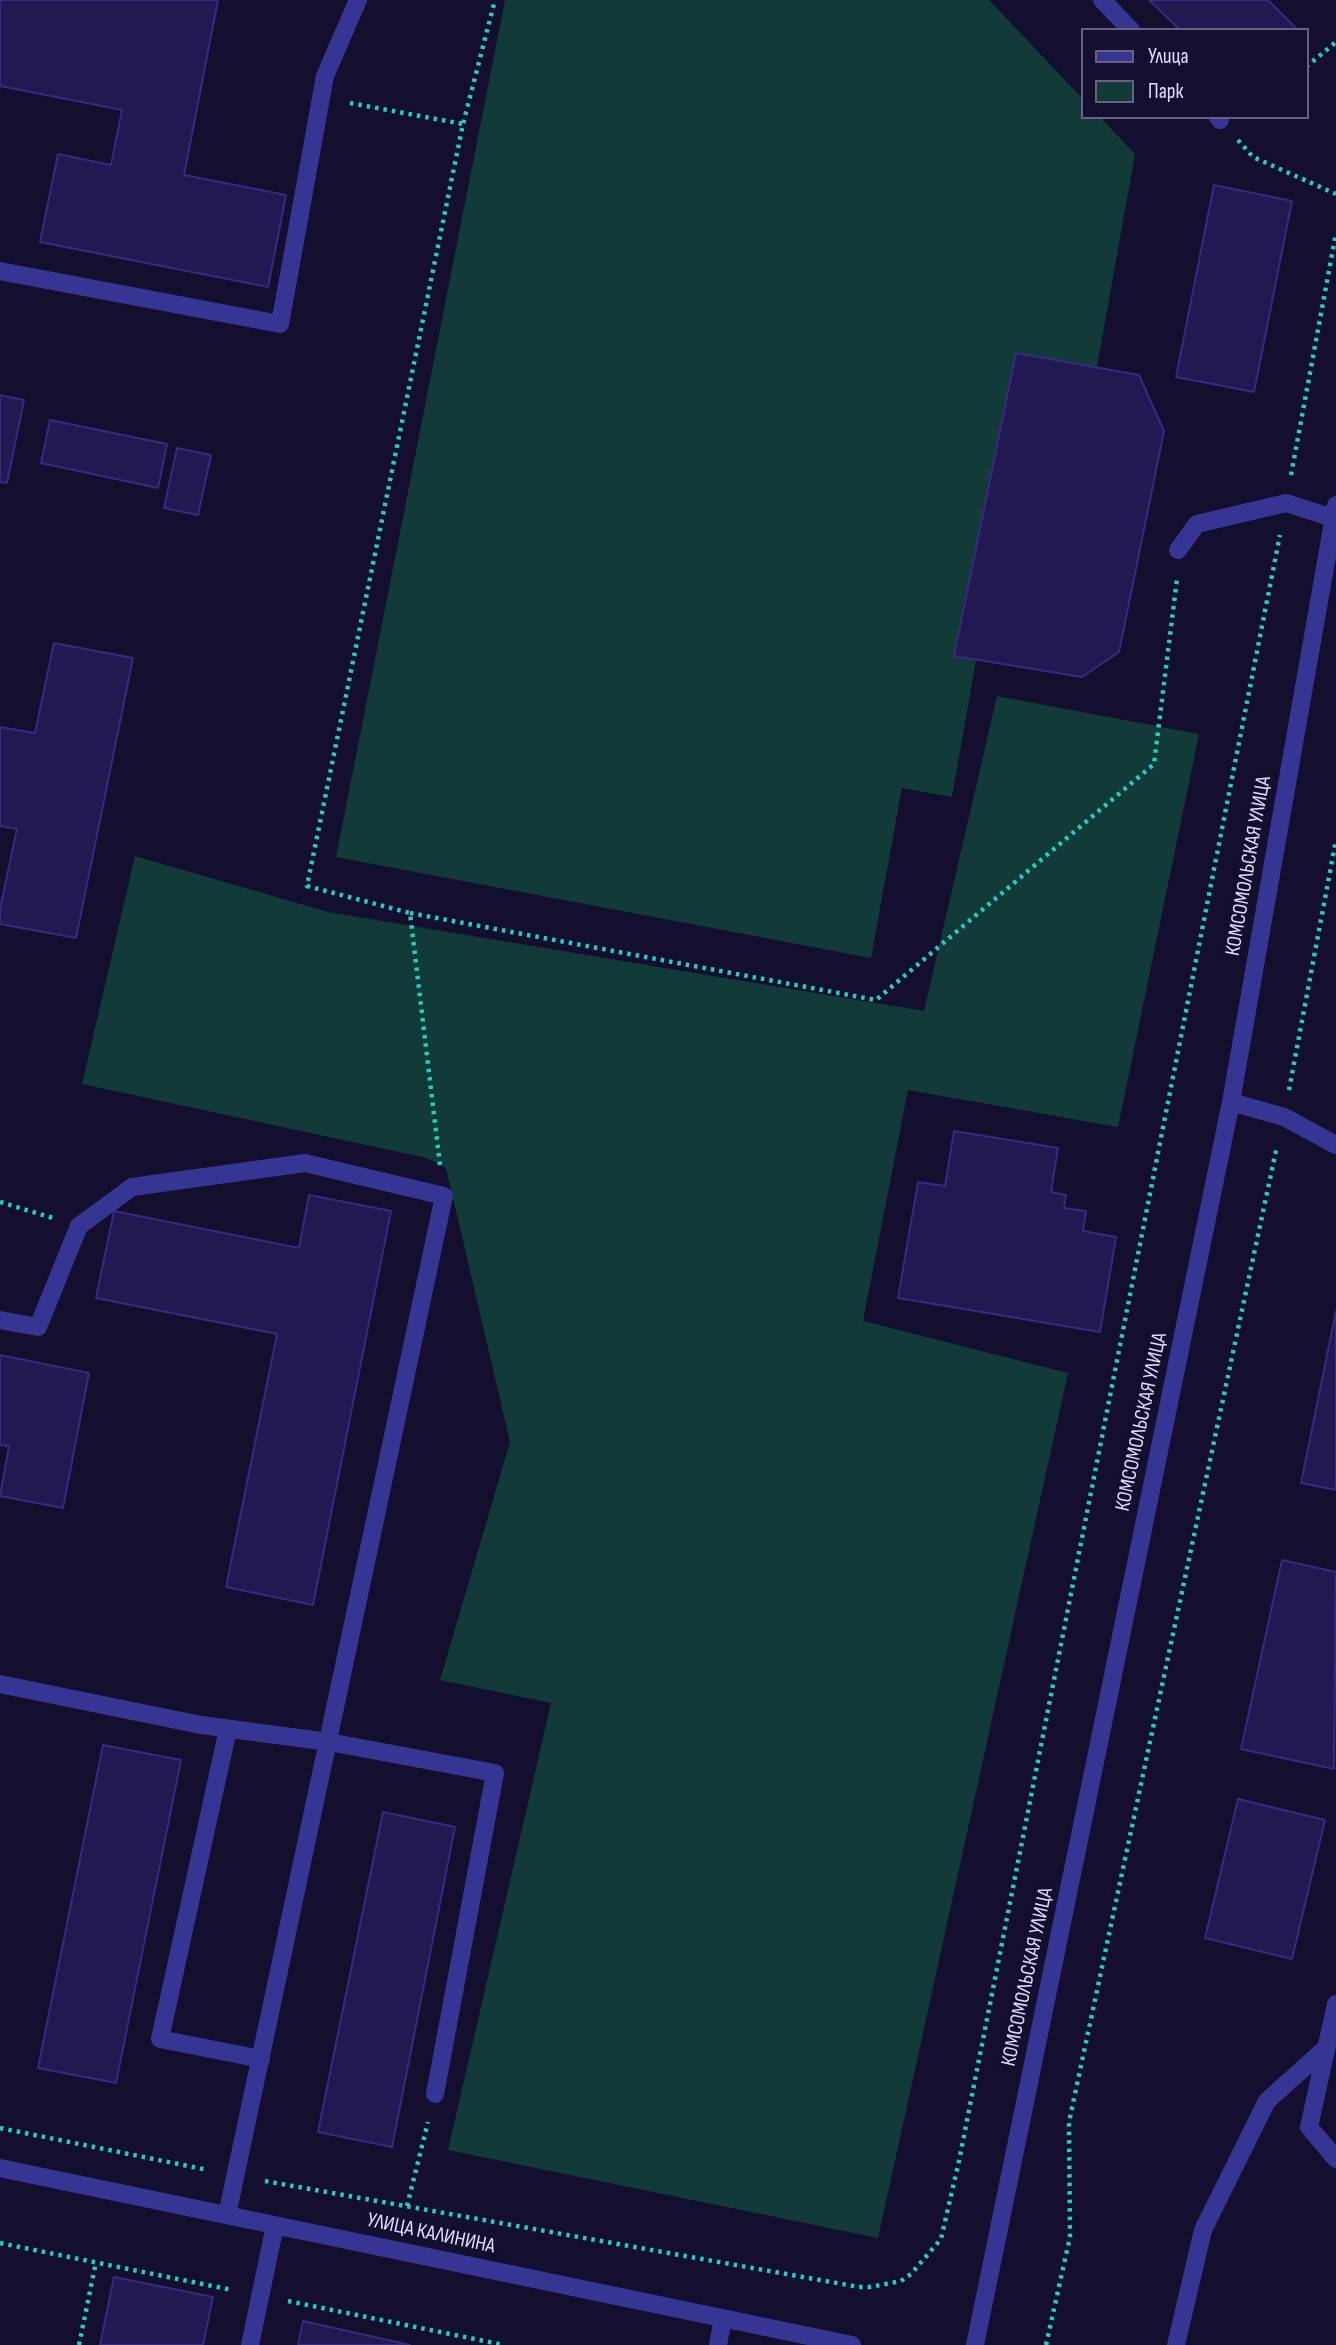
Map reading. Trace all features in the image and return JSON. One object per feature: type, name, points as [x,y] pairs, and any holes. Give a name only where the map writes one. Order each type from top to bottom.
[{"type":"street","points":[[0,271],[280,324],[325,76],[358,0]]},
{"type":"street","points":[[1102,0],[1129,28]]},
{"type":"street","points":[[1178,550],[1196,524],[1286,503],[1335,511]]},
{"type":"street","name":"КОМСОМОЛЬСКАЯ УЛИЦА","points":[[975,2345],[1231,1102],[1335,511]]},
{"type":"street","points":[[1231,1102],[1284,1117],[1336,1145]]},
{"type":"street","points":[[0,1320],[38,1327],[79,1226],[132,1187],[304,1163],[444,1196],[227,2216]]},
{"type":"street","points":[[0,1684],[228,1729],[329,1742],[495,1773],[435,2094]]},
{"type":"street","points":[[228,1729],[160,2039],[261,2059]]},
{"type":"street","points":[[1336,2004],[1308,2127],[1336,2159]]},
{"type":"street","points":[[1176,2345],[1203,2230],[1267,2101],[1326,2048]]},
{"type":"street","name":"УЛИЦА КАЛИНИНА","points":[[0,2168],[852,2345]]},
{"type":"street","points":[[250,2345],[275,2225]]},
{"type":"street","points":[[718,2345],[723,2318]]},
{"type":"path","points":[[495,0],[463,124],[307,886],[410,913],[876,1000],[1154,764],[1177,579],[1178,550]]},
{"type":"path","points":[[1308,65],[1336,42]]},
{"type":"path","points":[[322,96],[463,124]]},
{"type":"path","points":[[1219,119],[1253,158],[1336,194]]},
{"type":"path","points":[[0,2128],[235,2176],[859,2287],[901,2281],[911,2274],[941,2239],[962,2147],[1286,503],[1336,233]]},
{"type":"path","points":[[1046,2345],[1070,2237],[1069,2122],[1284,1117],[1336,839]]},
{"type":"path","points":[[410,913],[444,1196]]},
{"type":"path","points":[[0,1202],[79,1226]]},
{"type":"path","points":[[407,2206],[435,2094]]},
{"type":"path","points":[[79,2345],[96,2262]]},
{"type":"green space","points":[[505,0],[989,0],[1080,96],[1080,119],[1102,119],[1135,154],[1097,367],[1139,375],[1164,431],[1119,652],[1082,677],[976,660],[952,797],[902,788],[871,958],[336,857]]},
{"type":"green space","points":[[997,696],[1199,734],[1118,1127],[908,1090],[863,1321],[1068,1373],[878,2238],[448,2150],[551,1703],[440,1680],[510,1442],[446,1168],[427,1158],[82,1084],[135,856],[328,912],[924,1011]]},
{"type":"building","points":[[0,0],[218,0],[184,175],[286,195],[268,287],[40,242],[58,154],[111,165],[122,110],[0,86]]},
{"type":"building","points":[[1149,0],[1268,0],[1296,28],[1178,28]]},
{"type":"building","points":[[1214,185],[1292,201],[1254,392],[1176,377]]},
{"type":"building","points":[[1016,353],[1139,375],[1164,431],[1119,652],[1082,677],[954,656]]},
{"type":"building","points":[[0,395],[24,400],[7,483],[0,482]]},
{"type":"building","points":[[50,420],[167,444],[158,488],[41,463]]},
{"type":"building","points":[[177,448],[211,455],[198,515],[164,508]]},
{"type":"building","points":[[54,643],[133,658],[76,938],[0,924],[0,909],[17,829],[0,826],[0,727],[35,733]]},
{"type":"building","points":[[954,1131],[1058,1148],[1051,1192],[1066,1195],[1064,1208],[1086,1211],[1083,1231],[1116,1237],[1100,1332],[898,1298],[918,1182],[945,1186]]},
{"type":"building","points":[[309,1195],[391,1211],[313,1605],[226,1587],[277,1334],[96,1298],[114,1211],[299,1248]]},
{"type":"building","points":[[1336,1311],[1336,1490],[1301,1483]]},
{"type":"building","points":[[0,1355],[89,1373],[63,1508],[0,1496],[9,1446],[0,1445]]},
{"type":"building","points":[[1282,1560],[1336,1572],[1334,1769],[1241,1749]]},
{"type":"building","points":[[103,1745],[181,1760],[116,2083],[38,2068]]},
{"type":"building","points":[[1238,1799],[1325,1820],[1292,1959],[1205,1938]]},
{"type":"building","points":[[383,1812],[455,1827],[392,2147],[318,2132]]},
{"type":"building","points":[[114,2277],[213,2297],[203,2345],[100,2345]]},
{"type":"building","points":[[303,2321],[410,2345],[298,2345]]}]
